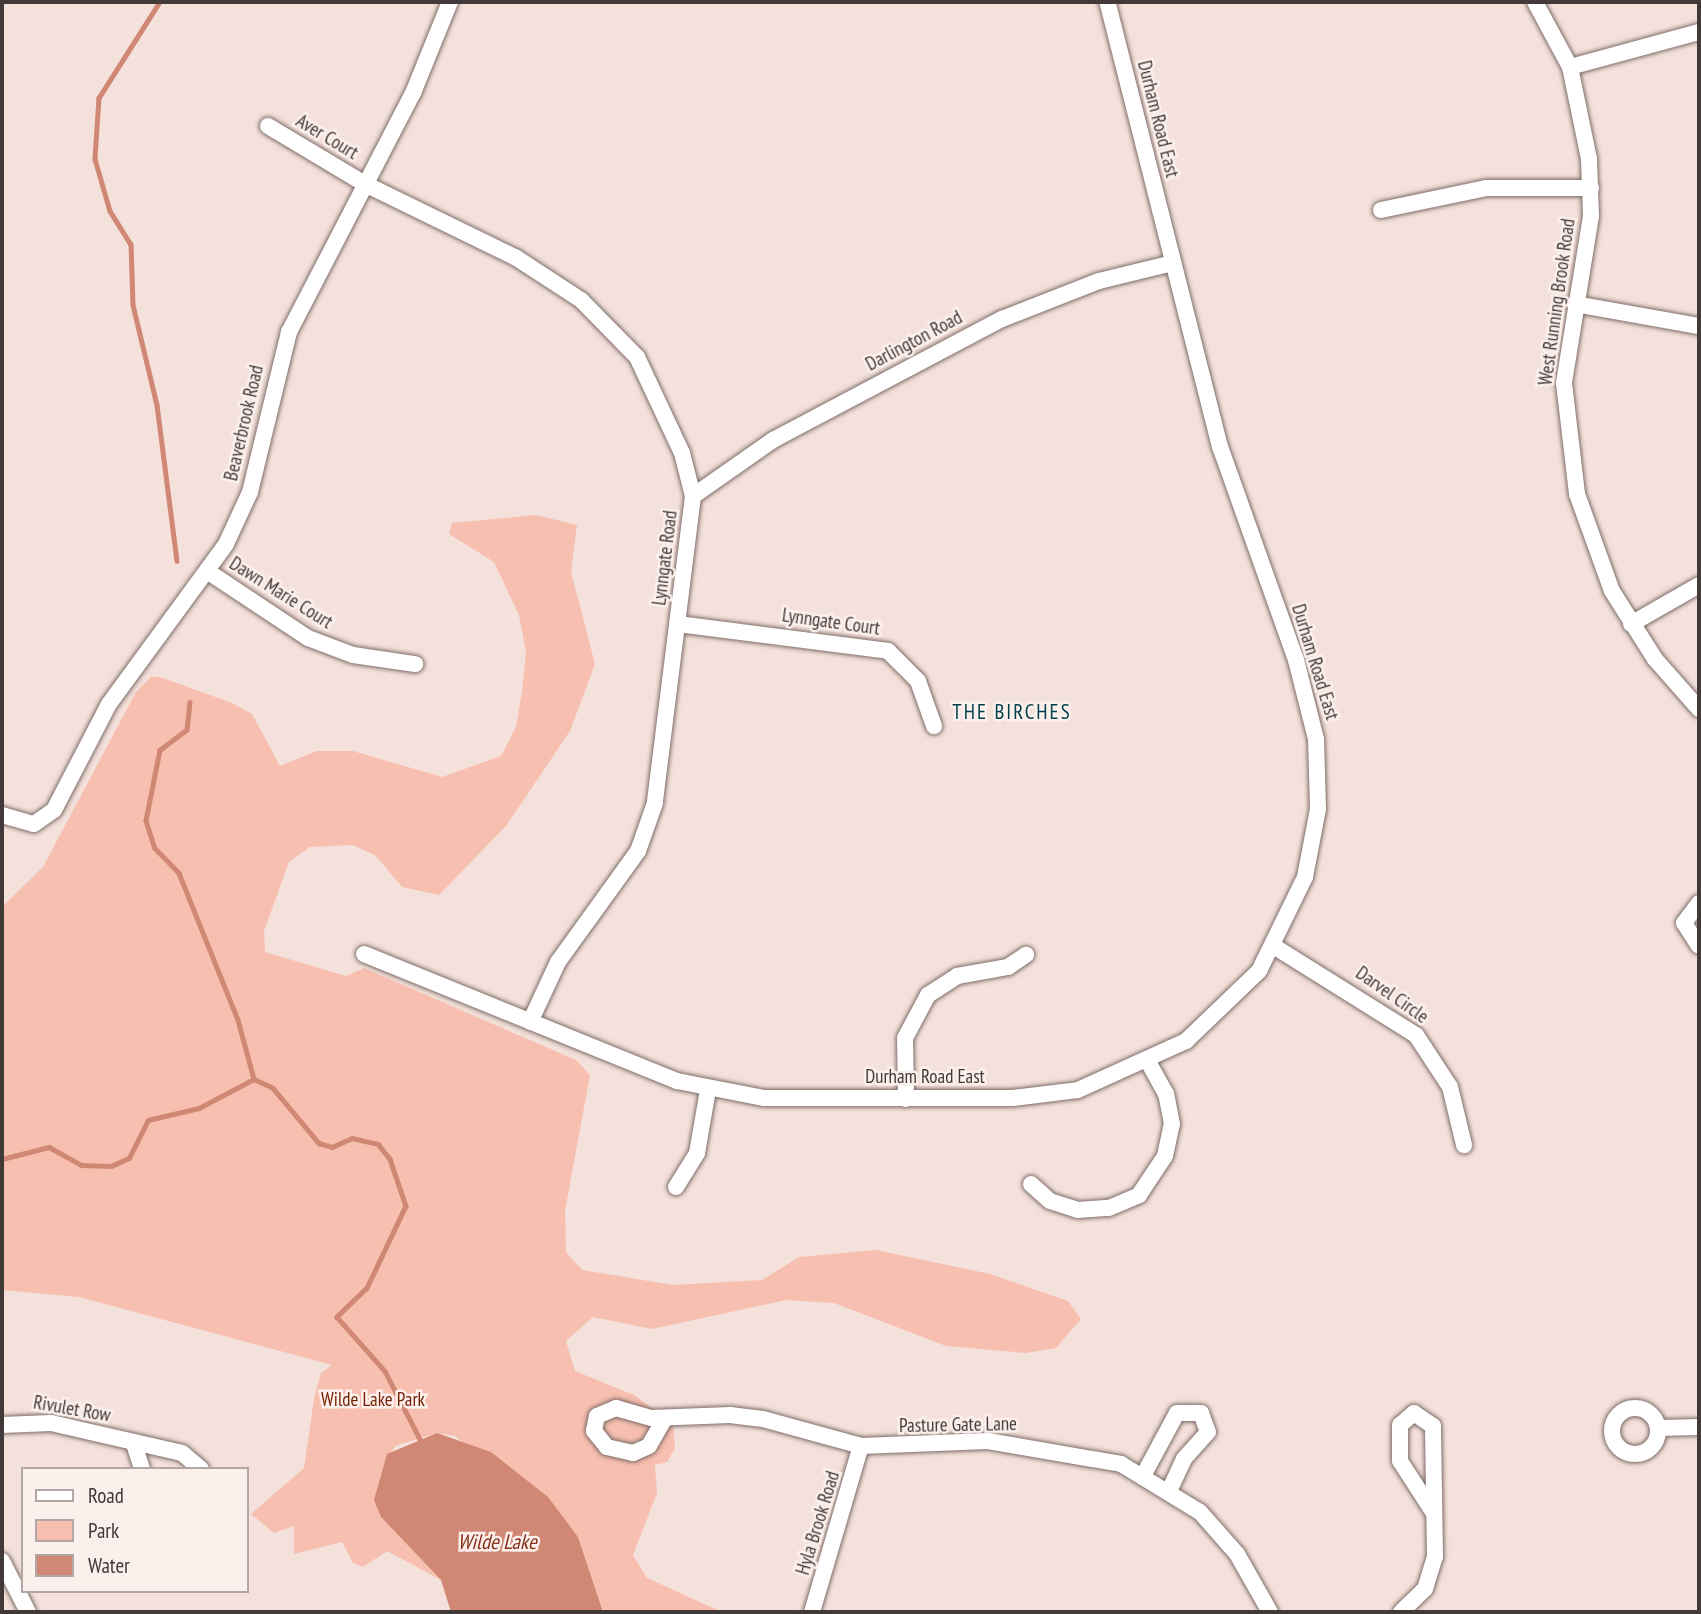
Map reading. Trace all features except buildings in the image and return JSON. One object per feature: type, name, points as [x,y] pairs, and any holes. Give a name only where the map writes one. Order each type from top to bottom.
[{"type":"street","name":"Beaverbrook Road","points":[[2,815],[34,824],[54,810],[109,704],[207,571],[250,492],[289,332],[365,184],[450,2]]},
{"type":"street","name":"Durham Road East","points":[[364,954],[530,1022],[708,1090],[764,1098],[906,1099],[1046,1095],[1149,1063],[1213,1020],[1275,947],[1313,841],[1316,739],[1296,660],[1220,447],[1108,2]]},
{"type":"street","name":"West Running Brook Road","points":[[1535,2],[1570,67],[1591,188],[1564,383],[1570,458],[1587,530],[1631,624],[1699,709]]},
{"type":"street","points":[[1570,67],[1699,32]]},
{"type":"street","name":"Aver Court","points":[[268,126],[365,184]]},
{"type":"street","name":"Lynngate Road","points":[[365,184],[554,279],[610,327],[656,388],[693,496],[660,780],[648,827],[626,870],[558,962],[530,1022]]},
{"type":"street","points":[[1381,210],[1486,188],[1591,188]]},
{"type":"street","name":"Darlington Road","points":[[693,496],[773,440],[993,324],[1099,281],[1173,263]]},
{"type":"street","points":[[1575,304],[1699,326]]},
{"type":"street","name":"Dawn Marie Court","points":[[207,571],[318,643],[415,664]]},
{"type":"street","points":[[1631,624],[1699,585]]},
{"type":"street","name":"Lynngate Court","points":[[678,624],[888,651],[918,681],[934,726]]},
{"type":"street","points":[[1699,904],[1684,923],[1699,946]]},
{"type":"street","name":"Darvel Circle","points":[[1275,947],[1416,1035],[1450,1087],[1464,1145]]},
{"type":"street","points":[[906,1099],[905,1038],[928,995],[957,976],[1008,967],[1027,955]]},
{"type":"street","points":[[1031,1184],[1050,1201],[1078,1210],[1110,1208],[1145,1189],[1166,1156],[1172,1124],[1166,1094],[1149,1063]]},
{"type":"street","points":[[676,1187],[697,1153],[708,1090]]},
{"type":"street","points":[[1144,1474],[1177,1413],[1201,1413],[1208,1432],[1178,1468],[1170,1489]]},
{"type":"street","points":[[1401,1612],[1432,1576],[1433,1512],[1433,1426],[1414,1413],[1400,1425],[1400,1461],[1433,1512]]},
{"type":"street","name":"Pasture Gate Lane","points":[[665,1418],[763,1419],[860,1446],[1026,1445],[1144,1474],[1170,1489],[1225,1538],[1270,1612]]},
{"type":"street","name":"Rivulet Row","points":[[2,1425],[51,1423],[190,1456],[199,1467]]},
{"type":"street","points":[[1659,1428],[1699,1427]]},
{"type":"street","points":[[134,1444],[141,1467]]},
{"type":"street","name":"Hyla Brook Road","points":[[812,1612],[860,1446]]},
{"type":"street","points":[[2,1561],[28,1612]]},
{"type":"green space","name":"Wilde Lake Park","points":[[536,515],[577,525],[571,572],[595,664],[570,731],[506,826],[439,895],[402,887],[376,856],[353,845],[310,847],[289,862],[264,931],[265,952],[346,976],[364,968],[576,1060],[590,1075],[565,1211],[566,1252],[582,1270],[673,1285],[762,1280],[799,1257],[876,1250],[990,1274],[1068,1301],[1081,1319],[1056,1348],[1026,1353],[946,1346],[834,1303],[786,1300],[652,1329],[593,1317],[566,1341],[575,1371],[634,1395],[673,1424],[675,1448],[667,1462],[655,1465],[657,1493],[633,1555],[647,1578],[722,1612],[603,1612],[578,1537],[455,1436],[437,1433],[395,1446],[380,1476],[381,1517],[441,1580],[387,1551],[363,1567],[353,1563],[342,1542],[294,1554],[294,1526],[274,1533],[251,1514],[304,1468],[314,1399],[321,1373],[332,1365],[79,1297],[2,1290],[2,907],[43,867],[136,692],[151,677],[160,677],[232,703],[252,714],[280,766],[317,751],[353,751],[442,777],[501,756],[516,727],[522,692],[526,652],[519,615],[494,562],[449,534],[452,523]]},
{"type":"water","name":"Wilde Lake","points":[[437,1433],[491,1452],[548,1497],[578,1537],[603,1612],[451,1612],[441,1580],[381,1517],[374,1500],[387,1454]]},
{"type":"waterway","points":[[160,2],[99,98],[95,159],[110,211],[131,244],[133,305],[157,405],[177,561]]},
{"type":"waterway","points":[[190,702],[187,730],[160,750],[146,821],[155,848],[179,873],[238,1020],[254,1079]]},
{"type":"waterway","points":[[2,1159],[49,1147],[81,1165],[111,1166],[129,1158],[148,1120],[199,1108],[254,1079],[273,1088],[319,1143],[332,1147],[352,1138],[378,1144],[390,1159],[406,1206],[367,1288],[337,1317],[385,1371],[422,1443]]},
{"type":"district","name":"THE BIRCHES","points":[[1012,712]]}]
